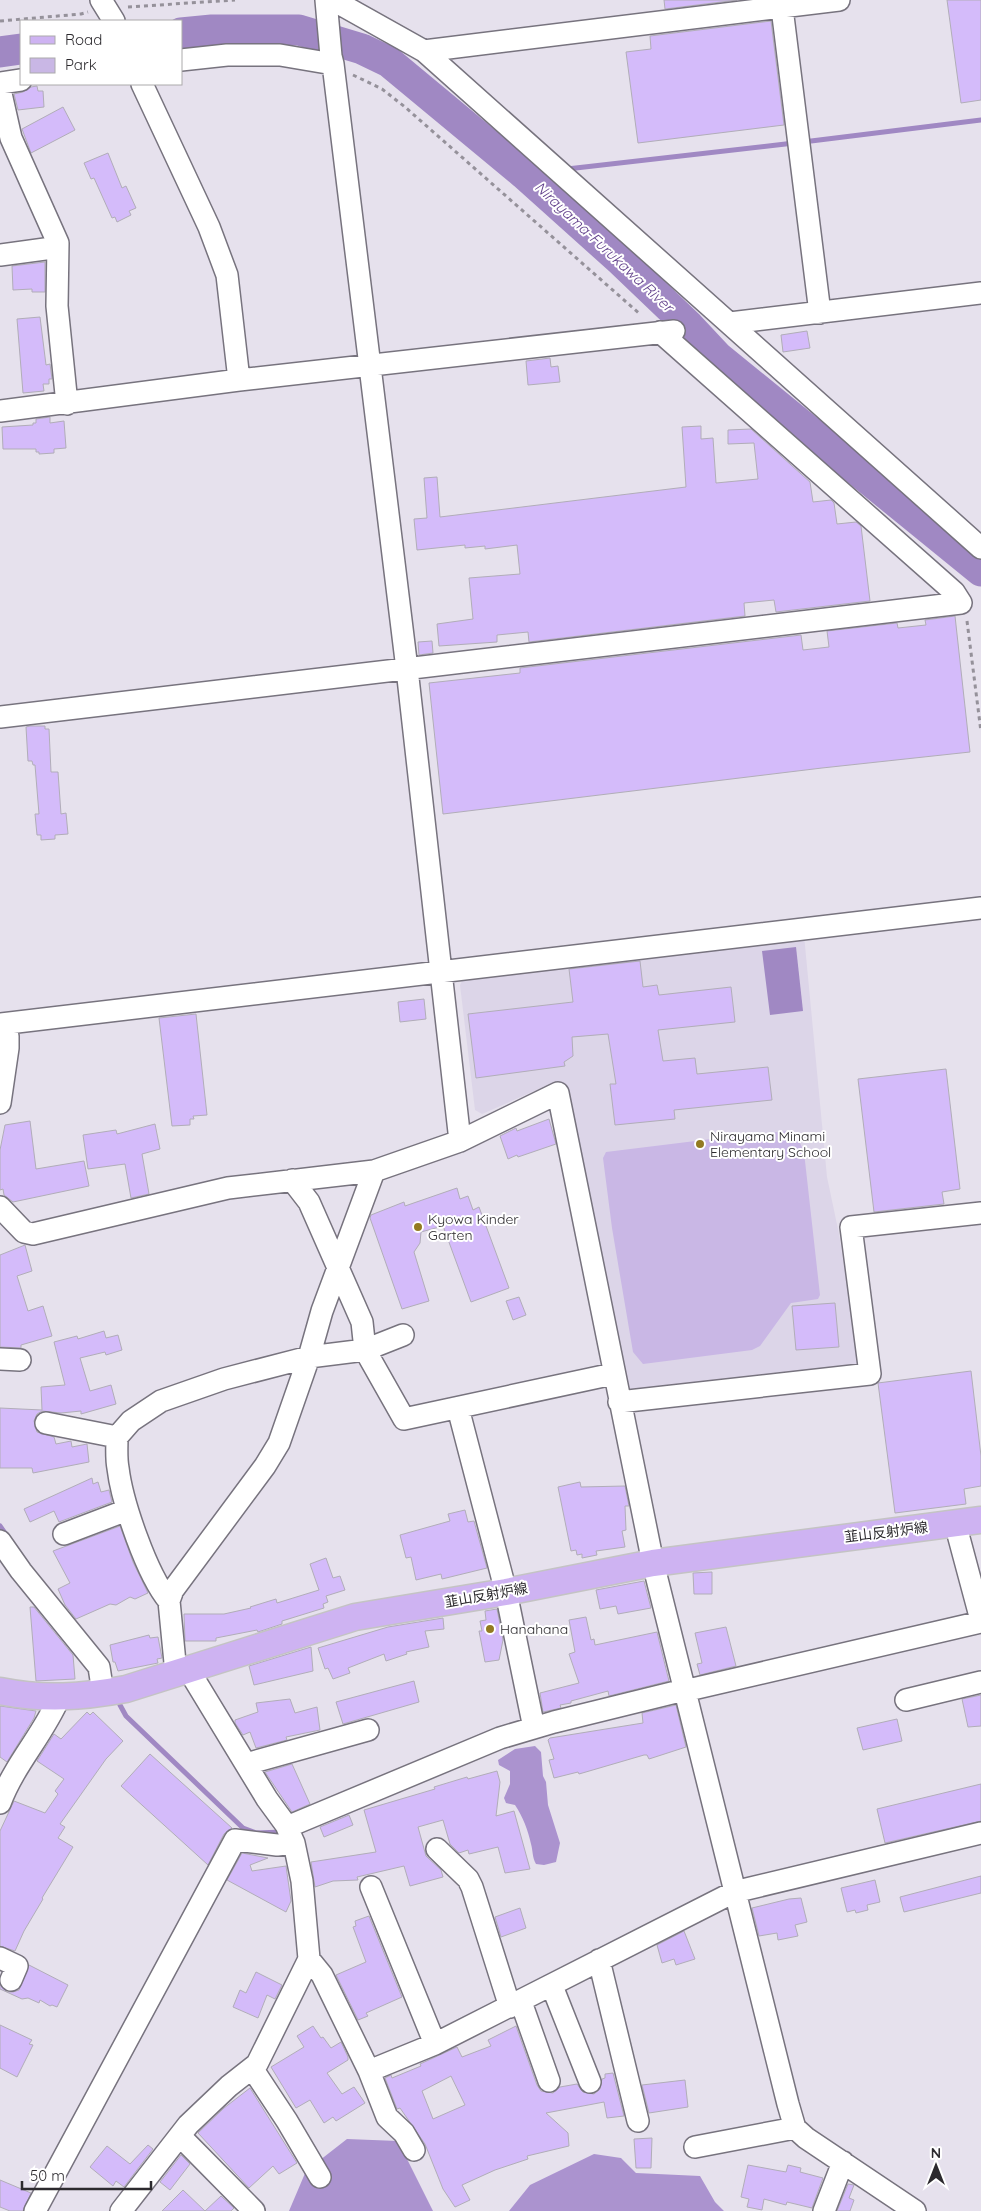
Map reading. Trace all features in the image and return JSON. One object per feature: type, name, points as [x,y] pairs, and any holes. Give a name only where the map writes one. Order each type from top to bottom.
[{"type":"main road","name":"韮山反射炉線","points":[[0,1691],[36,1697],[59,1698],[126,1689],[354,1617],[506,1592],[653,1563],[981,1520]]},
{"type":"street","points":[[424,51],[782,4],[839,0]]},
{"type":"street","points":[[329,2],[424,51],[981,548]]},
{"type":"street","points":[[329,2],[332,60],[407,669],[460,1141]]},
{"type":"street","points":[[782,4],[820,313]]},
{"type":"street","points":[[182,60],[228,55],[280,55],[332,60]]},
{"type":"street","points":[[0,83],[20,80]]},
{"type":"street","points":[[142,85],[209,227],[226,275],[240,380]]},
{"type":"street","points":[[0,88],[11,138],[51,246],[67,404]]},
{"type":"street","points":[[0,255],[51,246]]},
{"type":"street","points":[[730,323],[981,293]]},
{"type":"street","points":[[0,411],[67,404],[240,380],[667,332],[954,592],[961,603],[0,717]]},
{"type":"street","points":[[0,1103],[8,1036],[0,1024],[981,908]]},
{"type":"street","points":[[0,1207],[24,1232],[32,1234],[228,1188],[374,1171],[460,1141],[558,1093],[653,1563],[734,1892],[795,2128],[806,2138],[915,2211]]},
{"type":"street","points":[[169,1601],[173,1590],[265,1466],[279,1443],[309,1357],[322,1311],[374,1171]]},
{"type":"street","points":[[292,1180],[309,1202],[362,1322],[365,1350],[404,1419],[614,1374]]},
{"type":"street","points":[[619,1402],[870,1374],[851,1227],[981,1213]]},
{"type":"street","points":[[121,2211],[180,2136],[229,2086],[257,2064],[309,1959],[302,1881],[290,1835],[246,1764],[182,1671],[169,1601],[150,1566],[127,1510],[118,1468],[117,1437],[131,1421],[161,1401],[224,1379],[309,1357],[365,1350],[403,1335]]},
{"type":"street","points":[[458,1408],[506,1592],[534,1728]]},
{"type":"street","points":[[46,1423],[117,1437]]},
{"type":"street","points":[[64,1534],[127,1510]]},
{"type":"street","points":[[35,2211],[235,1840],[277,1845],[290,1835],[421,1769],[500,1738],[534,1728],[684,1690],[981,1621],[956,1523]]},
{"type":"street","points":[[0,1541],[21,1571],[99,1667],[103,1693]]},
{"type":"street","points":[[906,1700],[981,1682]]},
{"type":"street","points":[[0,1802],[4,1780],[50,1718],[59,1698]]},
{"type":"street","points":[[246,1764],[368,1730]]},
{"type":"street","points":[[369,2071],[435,2044],[734,1892],[981,1833]]},
{"type":"street","points":[[437,1849],[468,1879],[472,1887],[515,2004],[549,2081]]},
{"type":"street","points":[[371,1887],[435,2044]]},
{"type":"street","points":[[0,1958],[18,1966],[11,1980]]},
{"type":"street","points":[[309,1959],[322,1974],[369,2071],[387,2117],[404,2133],[414,2150]]},
{"type":"street","points":[[599,1960],[638,2121]]},
{"type":"street","points":[[552,1986],[590,2082]]},
{"type":"street","points":[[252,2068],[287,2120],[320,2177]]},
{"type":"street","points":[[695,2146],[795,2128]]},
{"type":"street","points":[[180,2136],[254,2211]]},
{"type":"street","points":[[824,2211],[843,2162]]},
{"type":"path","points":[[133,7],[235,0]]},
{"type":"path","points":[[0,21],[81,14]]},
{"type":"path","points":[[332,60],[382,88],[667,332]]},
{"type":"path","points":[[961,603],[969,628],[981,732]]},
{"type":"shaded area","name":"Nirayama Minami Elementary School","points":[[804,935],[827,1177],[839,1234],[860,1370],[627,1396],[567,1103],[561,1083],[557,1081],[482,1114],[475,1110],[460,985],[465,975]]},
{"type":"shaded area","points":[[796,947],[803,1011],[770,1015],[762,951]]},
{"type":"shaded area","points":[[535,1746],[541,1752],[548,1805],[560,1843],[556,1862],[544,1865],[536,1864],[523,1819],[515,1805],[506,1803],[504,1798],[510,1784],[510,1771],[499,1765],[498,1760],[515,1749]]},
{"type":"shaded area","points":[[347,2139],[398,2141],[433,2211],[289,2211],[306,2171]]},
{"type":"shaded area","points":[[594,2154],[621,2158],[636,2173],[700,2176],[715,2202],[724,2211],[509,2211],[530,2185]]},
{"type":"green space","points":[[789,1131],[796,1134],[804,1152],[820,1295],[818,1299],[791,1303],[760,1346],[752,1350],[643,1364],[633,1352],[612,1228],[603,1158],[606,1152]]},
{"type":"building","points":[[664,0],[737,0],[665,9]]},
{"type":"building","points":[[947,0],[981,0],[981,100],[961,103]]},
{"type":"building","points":[[771,21],[784,125],[638,143],[626,52],[651,49],[650,36]]},
{"type":"building","points":[[37,86],[38,91],[43,91],[44,107],[18,110],[14,94]]},
{"type":"building","points":[[63,107],[75,130],[31,153],[22,129]]},
{"type":"building","points":[[108,153],[122,188],[126,186],[136,208],[129,211],[131,215],[117,222],[115,217],[112,218],[94,178],[91,179],[84,163]]},
{"type":"building","points":[[45,262],[45,292],[32,292],[32,289],[13,290],[12,266]]},
{"type":"building","points":[[40,317],[46,365],[50,364],[52,379],[49,379],[49,384],[43,384],[44,391],[23,393],[17,319]]},
{"type":"building","points":[[807,331],[810,348],[783,352],[781,335]]},
{"type":"building","points":[[550,358],[551,367],[558,366],[560,382],[528,385],[526,361]]},
{"type":"building","points":[[50,417],[50,423],[64,421],[66,448],[54,449],[54,453],[39,454],[39,452],[36,452],[36,449],[3,449],[2,427],[33,425],[33,423],[36,423],[36,419]]},
{"type":"building","points":[[701,426],[701,439],[713,438],[716,483],[758,479],[754,443],[728,444],[728,430],[751,429],[810,482],[813,502],[831,500],[834,503],[837,524],[856,522],[861,526],[870,601],[776,612],[774,600],[744,603],[745,616],[529,642],[528,632],[497,635],[497,642],[439,646],[437,624],[473,619],[469,578],[520,574],[517,545],[485,549],[485,546],[465,548],[465,545],[417,550],[414,519],[427,518],[424,478],[437,477],[440,517],[686,487],[682,427]]},
{"type":"building","points":[[955,616],[970,752],[443,814],[429,683],[520,673],[520,668],[801,635],[803,650],[829,647],[827,631],[897,623],[898,628],[926,625],[925,620]]},
{"type":"building","points":[[432,641],[433,653],[419,655],[418,642]]},
{"type":"building","points":[[45,726],[45,729],[49,729],[51,772],[58,772],[61,814],[66,813],[68,834],[55,835],[55,839],[41,840],[41,835],[37,835],[35,814],[39,814],[35,765],[33,765],[32,761],[28,761],[26,727]]},
{"type":"building","points":[[640,961],[643,987],[657,985],[659,995],[731,987],[735,1022],[658,1030],[663,1061],[695,1058],[697,1074],[768,1067],[772,1100],[674,1110],[675,1119],[615,1125],[610,1084],[616,1084],[608,1034],[572,1037],[573,1056],[564,1062],[565,1066],[476,1078],[468,1014],[573,1002],[569,969]]},
{"type":"building","points":[[424,999],[426,1019],[400,1022],[398,1002]]},
{"type":"building","points":[[196,1014],[207,1115],[193,1116],[194,1119],[190,1119],[190,1125],[172,1126],[159,1018]]},
{"type":"building","points":[[946,1069],[960,1189],[942,1192],[944,1204],[874,1212],[858,1079]]},
{"type":"building","points":[[549,1119],[556,1144],[508,1159],[500,1136],[516,1128],[517,1131]]},
{"type":"building","points":[[30,1121],[36,1169],[84,1161],[89,1186],[13,1202],[4,1195],[3,1189],[0,1190],[0,1150],[5,1125]]},
{"type":"building","points":[[155,1124],[160,1149],[142,1154],[149,1194],[131,1198],[125,1164],[88,1169],[83,1135],[116,1130],[117,1134]]},
{"type":"building","points":[[457,1188],[460,1199],[468,1196],[473,1210],[479,1207],[509,1288],[471,1302],[443,1226],[421,1232],[420,1243],[414,1252],[429,1301],[402,1309],[370,1218],[371,1215],[404,1202],[405,1206]]},
{"type":"building","points":[[25,1245],[32,1271],[17,1276],[28,1311],[43,1306],[52,1336],[21,1345],[21,1348],[0,1347],[0,1255]]},
{"type":"building","points":[[519,1297],[526,1315],[513,1320],[506,1301]]},
{"type":"building","points":[[835,1303],[839,1347],[796,1350],[792,1306]]},
{"type":"building","points":[[104,1331],[106,1338],[118,1335],[122,1350],[106,1355],[105,1352],[80,1358],[90,1391],[111,1385],[116,1404],[81,1414],[81,1411],[61,1413],[42,1411],[37,1414],[34,1421],[37,1432],[54,1437],[56,1444],[71,1441],[72,1447],[87,1444],[89,1462],[33,1473],[32,1468],[0,1468],[0,1408],[42,1410],[41,1387],[65,1385],[54,1342],[77,1336],[78,1339]]},
{"type":"building","points":[[971,1371],[981,1456],[981,1486],[964,1489],[966,1504],[895,1513],[878,1383]]},
{"type":"building","points":[[92,1478],[93,1484],[98,1482],[101,1492],[109,1490],[112,1502],[59,1522],[54,1511],[30,1522],[24,1509]]},
{"type":"building","points":[[580,1482],[581,1487],[625,1486],[629,1506],[625,1506],[626,1530],[622,1531],[625,1547],[596,1551],[597,1555],[582,1558],[582,1554],[577,1555],[576,1550],[571,1551],[558,1487]]},
{"type":"building","points":[[465,1510],[468,1522],[474,1521],[487,1568],[442,1579],[441,1574],[416,1580],[411,1557],[406,1558],[400,1535],[450,1521],[448,1514]]},
{"type":"building","points":[[120,1526],[133,1562],[148,1593],[135,1599],[130,1597],[116,1605],[110,1604],[76,1619],[65,1605],[58,1589],[70,1583],[53,1551]]},
{"type":"building","points":[[326,1558],[333,1578],[340,1576],[345,1590],[326,1596],[328,1602],[323,1604],[324,1608],[282,1621],[282,1624],[258,1632],[257,1630],[216,1638],[216,1641],[185,1641],[184,1614],[224,1614],[251,1608],[276,1599],[277,1603],[319,1590],[310,1564]]},
{"type":"building","points":[[712,1572],[712,1594],[694,1594],[693,1573]]},
{"type":"building","points":[[644,1581],[651,1608],[618,1614],[616,1606],[600,1609],[596,1590]]},
{"type":"building","points":[[30,1607],[34,1607],[73,1655],[75,1679],[36,1681]]},
{"type":"building","points":[[497,1609],[503,1640],[499,1660],[485,1662],[479,1631],[482,1631],[480,1621],[486,1620],[485,1611]]},
{"type":"building","points":[[586,1617],[591,1640],[594,1639],[595,1645],[657,1632],[669,1681],[609,1696],[608,1691],[571,1701],[571,1703],[560,1705],[561,1708],[543,1712],[540,1693],[579,1683],[569,1654],[575,1652],[569,1620]]},
{"type":"building","points":[[443,1618],[444,1629],[425,1631],[429,1647],[406,1652],[407,1654],[386,1661],[384,1654],[348,1668],[350,1673],[333,1679],[328,1668],[325,1669],[318,1648],[388,1627]]},
{"type":"building","points":[[726,1627],[736,1666],[700,1675],[697,1664],[702,1663],[695,1633]]},
{"type":"building","points":[[149,1635],[150,1638],[158,1637],[162,1658],[157,1659],[158,1663],[118,1671],[115,1662],[113,1662],[110,1645]]},
{"type":"building","points":[[311,1647],[313,1671],[254,1685],[249,1666]]},
{"type":"building","points":[[414,1681],[419,1702],[343,1724],[336,1702]]},
{"type":"building","points":[[981,1695],[981,1726],[968,1727],[962,1699]]},
{"type":"building","points":[[290,1699],[295,1713],[317,1707],[320,1730],[286,1737],[287,1740],[256,1748],[250,1732],[243,1735],[235,1723],[235,1720],[258,1712],[256,1703]]},
{"type":"building","points":[[676,1705],[686,1747],[649,1759],[647,1755],[644,1755],[579,1774],[578,1772],[554,1778],[549,1760],[554,1759],[548,1740],[550,1738],[643,1723],[642,1713]]},
{"type":"building","points":[[0,1706],[36,1711],[34,1718],[7,1762],[0,1757]]},
{"type":"building","points":[[87,1712],[90,1715],[93,1712],[123,1741],[106,1759],[60,1824],[65,1827],[58,1838],[73,1847],[42,1898],[15,1951],[0,1946],[0,1831],[14,1801],[45,1813],[58,1794],[55,1791],[64,1779],[37,1761],[54,1734],[61,1739]]},
{"type":"building","points":[[897,1719],[902,1741],[863,1750],[857,1728]]},
{"type":"building","points":[[150,1754],[232,1828],[224,1834],[208,1865],[121,1786]]},
{"type":"building","points":[[292,1764],[310,1804],[292,1812],[265,1772]]},
{"type":"building","points":[[497,1771],[500,1782],[496,1816],[514,1811],[530,1869],[505,1873],[498,1847],[469,1854],[468,1850],[459,1853],[450,1844],[443,1820],[418,1827],[426,1856],[441,1870],[443,1877],[410,1886],[404,1866],[357,1877],[358,1880],[333,1881],[315,1887],[311,1862],[376,1852],[364,1810],[435,1789],[434,1787],[467,1777],[468,1779]]},
{"type":"building","points":[[981,1784],[981,1821],[885,1843],[877,1809]]},
{"type":"building","points":[[349,1815],[353,1825],[324,1837],[320,1827]]},
{"type":"building","points":[[242,1853],[268,1858],[250,1865],[252,1871],[286,1866],[291,1901],[286,1912],[227,1880]]},
{"type":"building","points":[[981,1876],[981,1893],[904,1912],[900,1897]]},
{"type":"building","points":[[875,1880],[880,1902],[867,1905],[868,1910],[856,1913],[855,1910],[847,1912],[841,1888]]},
{"type":"building","points":[[801,1898],[807,1922],[795,1925],[798,1936],[778,1940],[777,1933],[759,1936],[752,1908]]},
{"type":"building","points":[[520,1908],[526,1928],[501,1937],[495,1917]]},
{"type":"building","points":[[369,1916],[402,1997],[366,2013],[368,2016],[358,2020],[336,1975],[366,1962],[353,1927],[356,1926],[355,1921]]},
{"type":"building","points":[[684,1931],[695,1959],[676,1965],[674,1959],[662,1963],[657,1945]]},
{"type":"building","points":[[29,1965],[68,1985],[57,2007],[50,2006],[40,2000],[39,2003],[28,1998],[22,1999],[0,1989],[0,1985],[7,1992],[19,1990]]},
{"type":"building","points":[[256,1972],[282,1985],[275,1999],[267,1995],[258,2018],[233,2007],[240,1990],[246,1993]]},
{"type":"building","points":[[0,2025],[32,2040],[29,2044],[33,2045],[17,2077],[0,2068]]},
{"type":"building","points":[[313,2026],[331,2048],[341,2042],[348,2057],[348,2060],[327,2073],[342,2094],[354,2087],[365,2103],[336,2121],[333,2117],[324,2123],[310,2100],[296,2108],[271,2067],[304,2047],[297,2036]]},
{"type":"building","points":[[516,2026],[537,2085],[541,2091],[553,2093],[560,2087],[577,2084],[583,2092],[594,2094],[600,2089],[605,2074],[613,2073],[624,2116],[607,2118],[604,2102],[546,2113],[568,2133],[569,2146],[527,2156],[528,2159],[495,2170],[462,2185],[470,2200],[455,2207],[443,2189],[425,2144],[400,2108],[397,2109],[385,2078],[391,2075],[392,2078],[421,2066],[420,2064],[457,2047],[462,2057],[491,2046],[488,2040]],"holes":[[[451,2076],[465,2105],[433,2119],[422,2091]]]},
{"type":"building","points":[[685,2080],[688,2107],[649,2113],[642,2085]]},
{"type":"building","points":[[250,2088],[297,2163],[279,2174],[273,2166],[249,2188],[198,2133],[224,2108]]},
{"type":"building","points":[[652,2138],[651,2168],[636,2168],[634,2139]]},
{"type":"building","points":[[148,2145],[153,2149],[124,2187],[116,2181],[113,2186],[90,2167],[107,2146],[130,2164]]},
{"type":"building","points":[[181,2155],[190,2164],[170,2190],[160,2182]]},
{"type":"building","points":[[748,2165],[786,2172],[788,2165],[801,2168],[800,2172],[823,2178],[812,2208],[787,2202],[786,2205],[764,2199],[762,2210],[747,2207],[749,2199],[741,2197]]},
{"type":"building","points":[[0,2180],[31,2193],[23,2211],[10,2211],[0,2207]]},
{"type":"building","points":[[848,2184],[854,2185],[849,2198],[854,2200],[850,2211],[837,2211]]},
{"type":"building","points":[[183,2190],[205,2211],[162,2211]]},
{"type":"building","points":[[221,2196],[234,2208],[231,2211],[205,2211]]},
{"type":"waterway","name":"Nirayama-Furukawa River","points":[[182,33],[212,30],[299,30],[362,49],[389,62],[524,174],[621,261],[689,326],[718,357],[981,571]]},
{"type":"waterway","name":"Nirayama-Furukawa River","points":[[0,52],[20,49]]},
{"type":"waterway","points":[[803,142],[981,120]]},
{"type":"waterway","points":[[567,169],[794,143]]},
{"type":"waterway","points":[[524,174],[549,171]]},
{"type":"waterway","points":[[0,1526],[7,1536]]},
{"type":"waterway","points":[[120,1705],[126,1716],[243,1828],[256,1833],[283,1832]]},
{"type":"place","name":"Nirayama Minami Elementary School","points":[[700,1144]]},
{"type":"place","name":"Kyowa Kinder Garten","points":[[418,1227]]},
{"type":"place","name":"Hanahana","points":[[490,1629]]}]
